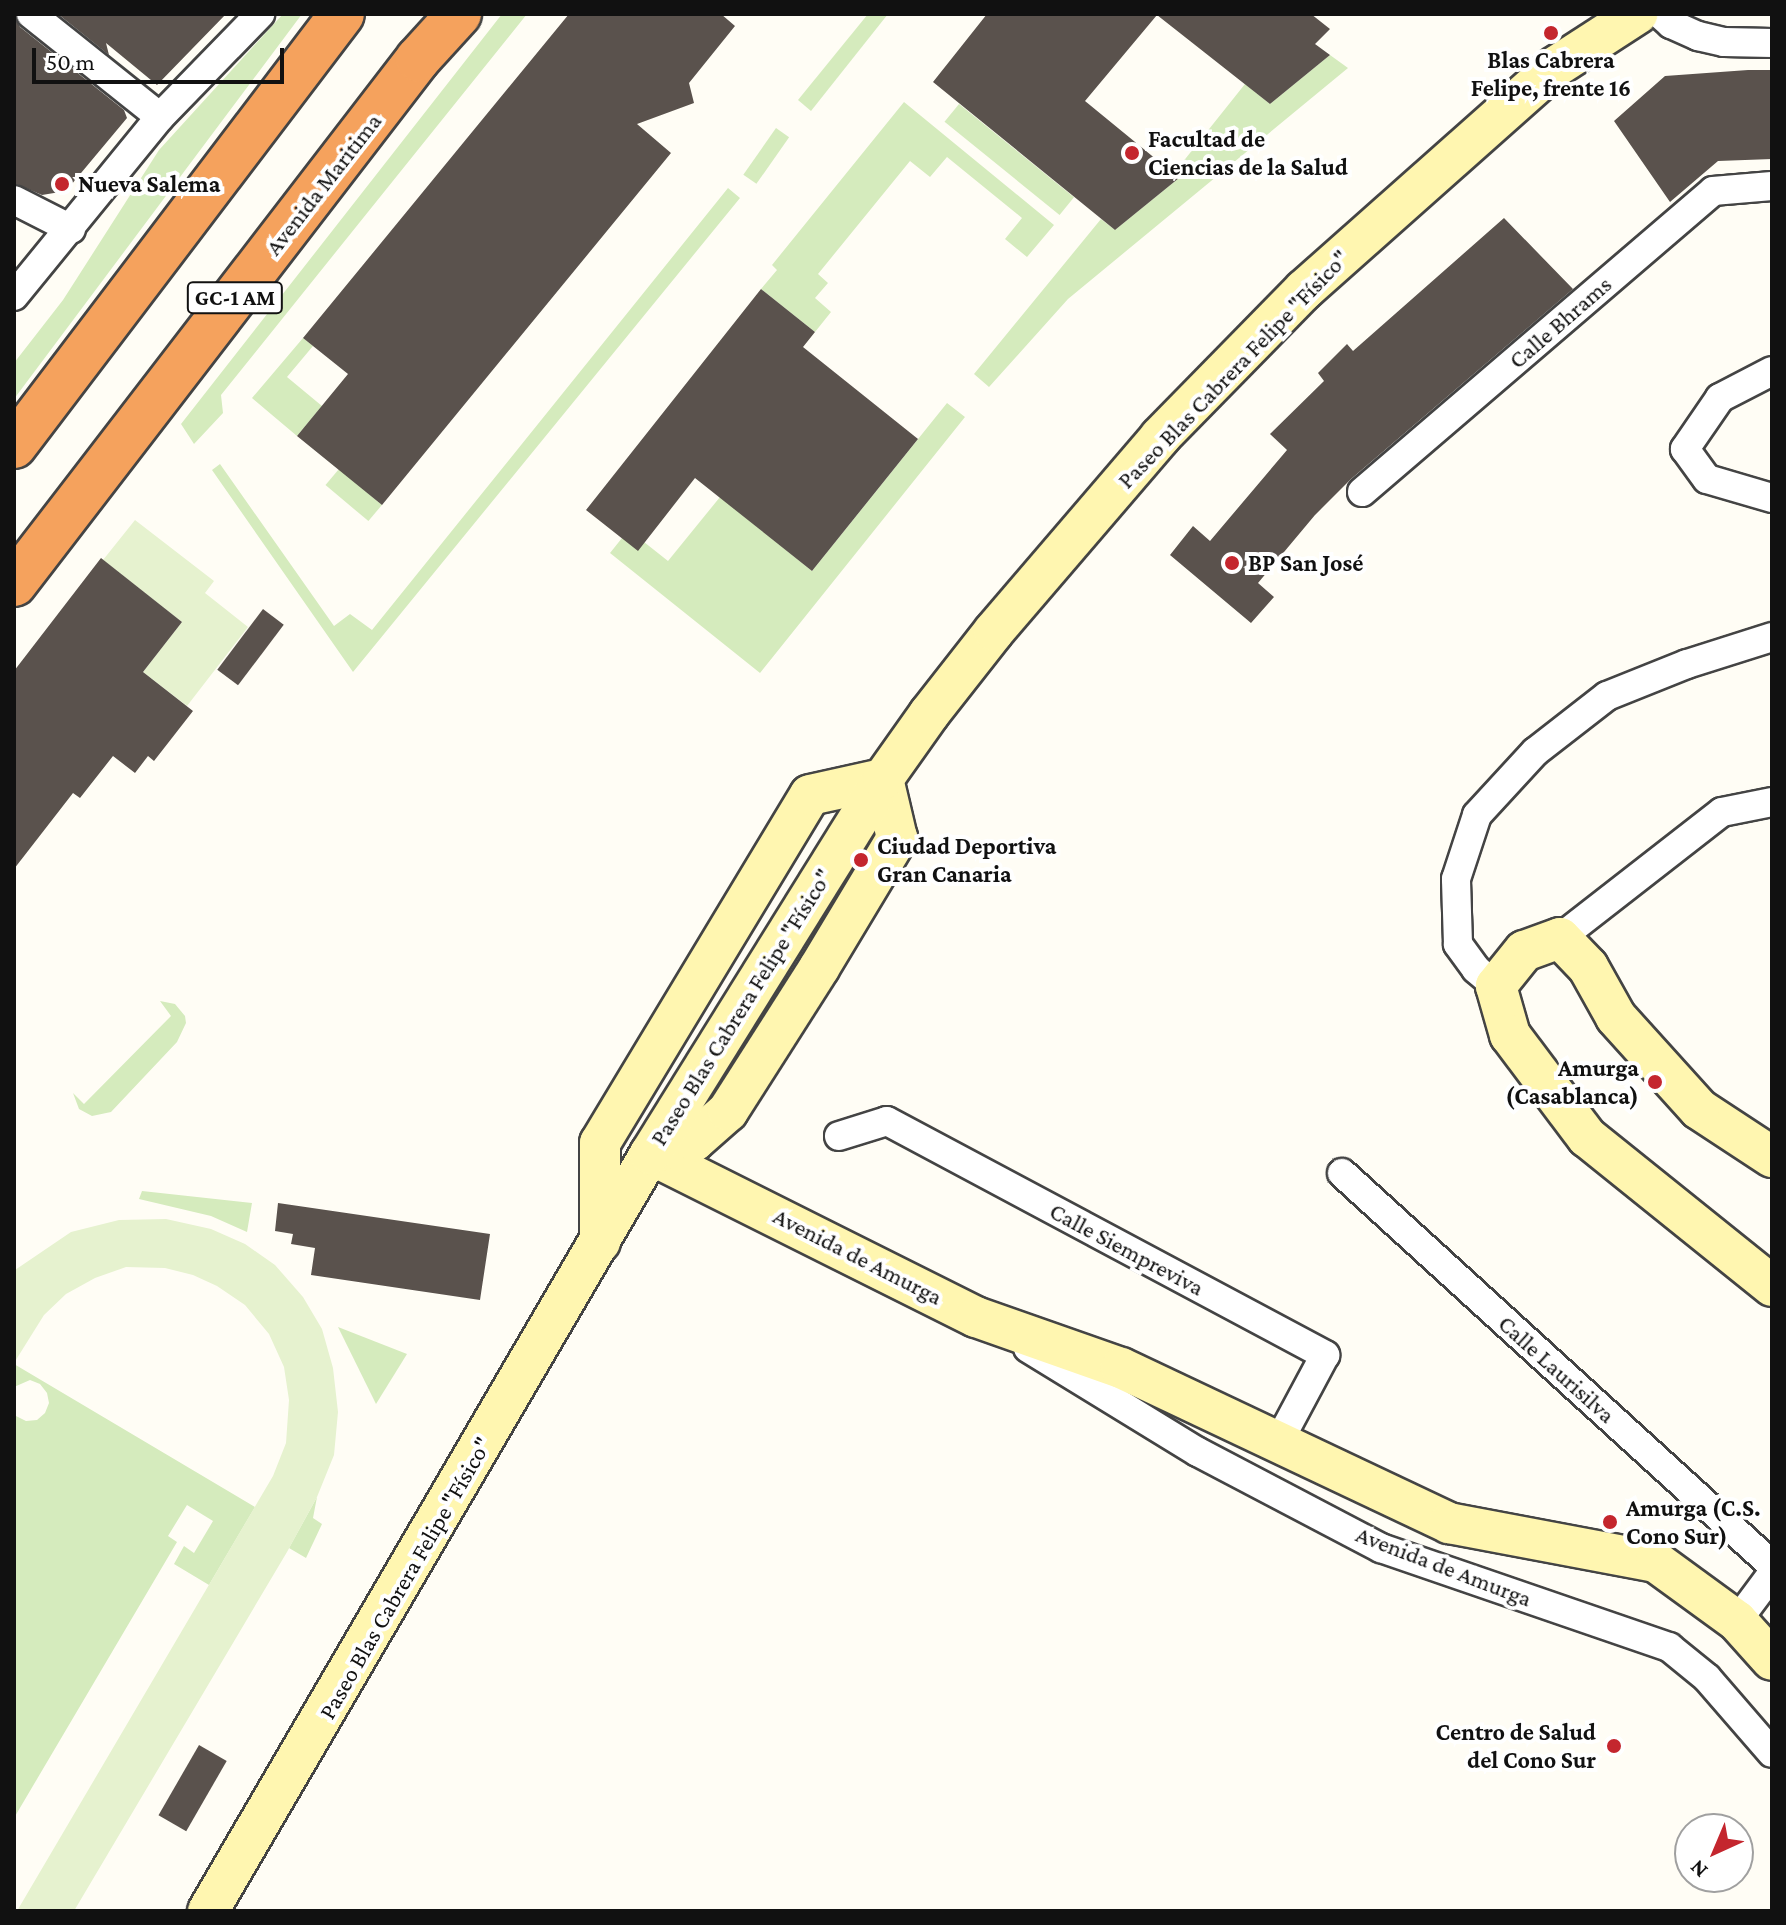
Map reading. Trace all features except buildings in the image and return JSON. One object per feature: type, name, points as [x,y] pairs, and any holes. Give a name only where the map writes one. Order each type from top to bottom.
[{"type":"highway","points":[[14,446],[342,14]]},
{"type":"highway","name":"Avenida Maritima","points":[[14,584],[418,59],[459,14]]},
{"type":"street","points":[[31,14],[160,117]]},
{"type":"street","points":[[14,296],[160,117],[260,14]]},
{"type":"street","name":"Paseo Blas Cabrera Felipe \"Físico\"","points":[[208,1911],[650,1154],[883,779],[994,631],[1160,437],[1304,290],[1555,67],[1637,14]]},
{"type":"street","points":[[1660,14],[1671,24],[1698,36],[1724,42],[1772,43]]},
{"type":"street","name":"Calle Bhrams","points":[[1362,492],[1713,191],[1772,186]]},
{"type":"street","points":[[14,200],[71,229]]},
{"type":"street","points":[[1772,371],[1720,398],[1685,449],[1707,479],[1772,498]]},
{"type":"street","points":[[1772,637],[1687,664],[1607,696],[1535,752],[1477,815],[1456,879],[1458,944],[1476,969],[1496,986],[1510,1035],[1587,1137],[1772,1286]]},
{"type":"street","name":"Paseo Blas Cabrera Felipe \"Físico\"","points":[[600,1243],[600,1143],[810,795],[883,779]]},
{"type":"street","name":"Paseo Blas Cabrera Felipe \"Físico\"","points":[[650,1154],[694,1141],[728,1111],[897,838],[883,779]]},
{"type":"street","points":[[1496,986],[1524,951],[1560,938],[1722,812],[1772,802]]},
{"type":"street","points":[[1560,938],[1588,967],[1616,1017],[1699,1109],[1772,1157]]},
{"type":"street","name":"Paseo Blas Cabrera Felipe \"Físico\"","points":[[642,1072],[650,1154]]},
{"type":"street","points":[[728,1111],[719,1152],[740,1196]]},
{"type":"street","name":"Calle Siempreviva","points":[[839,1136],[887,1121],[1325,1355],[1279,1441]]},
{"type":"street","name":"Avenida de Amurga","points":[[650,1154],[740,1196],[976,1317],[1198,1452],[1381,1548],[1669,1647],[1707,1678],[1772,1753]]},
{"type":"street","name":"Calle Laurisilva","points":[[1342,1173],[1772,1565]]},
{"type":"street","name":"Avenida de Amurga","points":[[976,1317],[1121,1368],[1449,1523],[1656,1562],[1737,1621],[1772,1660]]},
{"type":"street","points":[[1737,1621],[1772,1574]]},
{"type":"green space","points":[[283,14],[302,14],[14,399],[14,363],[63,300],[159,150]]},
{"type":"green space","points":[[502,14],[527,14],[221,395],[223,413],[194,444],[181,424]]},
{"type":"green space","points":[[868,14],[888,14],[811,111],[798,100]]},
{"type":"green space","points":[[1330,55],[1348,68],[1068,299],[989,387],[974,374],[1101,219],[1115,230],[1179,178],[1174,173],[1245,84],[1270,104]]},
{"type":"green space","points":[[904,102],[1054,225],[1027,257],[1005,239],[1022,218],[947,157],[930,177],[910,161],[818,274],[828,283],[815,298],[831,312],[815,332],[761,289],[777,270],[772,265]]},
{"type":"green space","points":[[959,104],[1074,197],[1060,215],[945,122]]},
{"type":"green space","points":[[776,128],[789,137],[756,184],[743,175]]},
{"type":"green space","points":[[728,188],[740,198],[353,672],[212,470],[220,464],[334,626],[350,614],[372,630]]},
{"type":"green space","points":[[303,338],[313,346],[287,377],[322,406],[297,436],[252,398]]},
{"type":"green space","points":[[947,403],[965,417],[760,673],[610,553],[622,538],[644,542],[668,561],[720,497],[812,571]]},
{"type":"green space","points":[[339,469],[382,505],[368,521],[326,485]]},
{"type":"green space","points":[[135,520],[214,581],[205,593],[248,627],[187,706],[143,672],[182,622],[103,560]]},
{"type":"green space","points":[[160,1001],[175,1004],[185,1016],[186,1023],[177,1042],[111,1112],[92,1116],[79,1109],[73,1093],[84,1104],[171,1016]]},
{"type":"green space","points":[[142,1191],[252,1203],[247,1232],[211,1216],[139,1199]]},
{"type":"green space","points":[[166,1219],[211,1229],[245,1244],[275,1265],[303,1297],[322,1329],[333,1368],[338,1412],[334,1455],[317,1497],[287,1552],[74,1911],[17,1911],[273,1476],[286,1443],[289,1400],[284,1367],[269,1334],[245,1305],[217,1286],[193,1275],[165,1268],[126,1267],[95,1278],[66,1294],[44,1315],[14,1363],[15,1270],[71,1232],[119,1220]]},
{"type":"green space","points":[[338,1327],[407,1354],[376,1404]]},
{"type":"green space","points":[[14,1364],[255,1507],[209,1585],[174,1564],[184,1546],[194,1553],[213,1521],[187,1505],[168,1536],[177,1542],[14,1818],[14,1415],[26,1421],[37,1420],[45,1413],[49,1403],[47,1393],[40,1384],[30,1380],[14,1387]]},
{"type":"green space","points":[[317,1497],[313,1518],[322,1524],[306,1558],[289,1548]]},
{"type":"place","name":"Blas Cabrera Felipe, frente 16","points":[[1551,33]]},
{"type":"place","name":"Facultad de Ciencias de la Salud","points":[[1132,153]]},
{"type":"place","name":"Nueva Salema","points":[[62,184]]},
{"type":"place","name":"BP San José","points":[[1232,563]]},
{"type":"place","name":"Ciudad Deportiva Gran Canaria","points":[[861,860]]},
{"type":"place","name":"Amurga (Casablanca)","points":[[1655,1082]]},
{"type":"place","name":"Amurga (C.S. Cono Sur)","points":[[1610,1522]]},
{"type":"place","name":"Centro de Salud del Cono Sur","points":[[1614,1746]]}]
